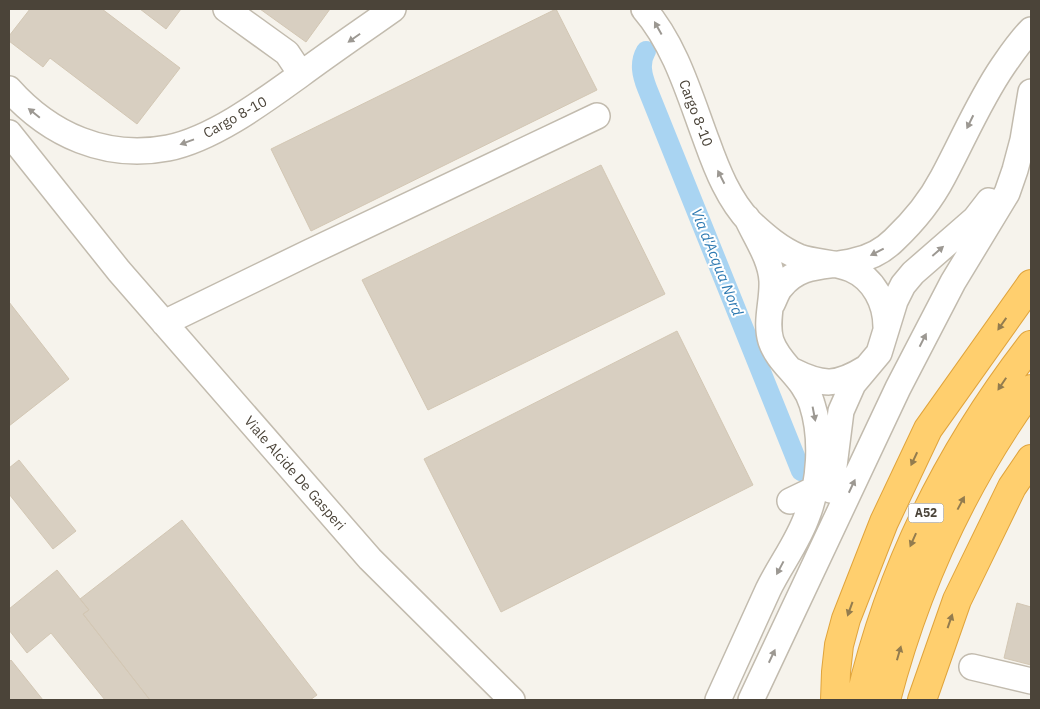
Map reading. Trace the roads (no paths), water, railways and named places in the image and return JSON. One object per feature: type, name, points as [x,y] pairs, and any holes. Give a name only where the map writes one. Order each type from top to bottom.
[{"type":"highway","points":[[835,700],[839,645],[846,618],[884,522],[928,429],[1031,284]]},
{"type":"highway","name":"A52","points":[[860,700],[868,663],[895,581],[938,486],[970,430],[1005,378],[1031,345]]},
{"type":"highway","name":"A52","points":[[886,700],[908,624],[945,534],[986,457],[1031,389]]},
{"type":"highway","points":[[922,700],[957,600],[1012,487],[1031,459]]},
{"type":"street","points":[[226,9],[287,53],[300,74]]},
{"type":"street","name":"Cargo 8-10","points":[[9,89],[19,101],[41,119],[69,136],[98,146],[142,151],[170,148],[223,126],[272,96],[300,74],[393,9]]},
{"type":"street","name":"Cargo 8-10","points":[[644,9],[656,22],[681,72],[719,174],[747,218]]},
{"type":"street","points":[[772,304],[781,287],[795,274],[812,266],[855,262],[871,256],[887,247],[905,230],[942,179],[980,103],[994,80],[1016,46],[1031,30]]},
{"type":"street","points":[[994,80],[1031,44]]},
{"type":"street","points":[[751,700],[902,379],[953,282],[1007,193],[1023,140],[1031,92]]},
{"type":"street","points":[[164,323],[597,116]]},
{"type":"street","name":"Viale Alcide De Gasperi","points":[[9,133],[90,236],[370,560],[512,700]]},
{"type":"street","points":[[801,594],[805,565],[818,534],[829,498],[841,411],[853,384],[879,353],[895,301],[903,285],[912,273],[975,218],[990,200],[1005,176],[1023,140]]},
{"type":"street","points":[[747,218],[784,250],[807,260],[851,269],[868,280],[880,296],[886,314],[886,334]]},
{"type":"street","points":[[718,700],[769,588],[807,516],[815,489],[818,456],[816,419],[812,404],[806,390],[793,371],[780,358],[771,341],[768,322],[772,304],[772,280],[768,262],[747,218]]},
{"type":"street","points":[[793,371],[810,380],[829,382],[848,379],[866,368]]},
{"type":"street","points":[[790,501],[815,489]]},
{"type":"street","points":[[972,667],[1031,681]]},
{"type":"waterway","name":"Via d'Acqua Nord","points":[[646,51],[642,60],[642,69],[647,88],[801,471]]}]
